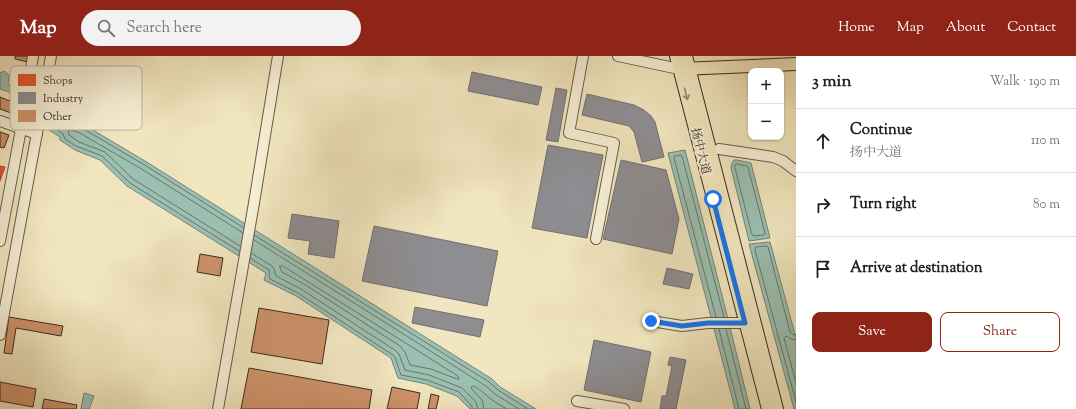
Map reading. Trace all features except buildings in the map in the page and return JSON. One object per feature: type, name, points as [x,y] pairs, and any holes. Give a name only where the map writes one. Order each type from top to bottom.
[{"type":"main road","name":"扬中大道","points":[[676,56],[684,69],[777,409]]},
{"type":"main road","name":"扬中大道","points":[[686,56],[684,69],[745,323],[768,409]]},
{"type":"main road","points":[[684,69],[796,64]]},
{"type":"street","points":[[31,66],[33,56]]},
{"type":"street","points":[[49,66],[51,56]]},
{"type":"street","points":[[218,409],[278,56]]},
{"type":"street","points":[[583,56],[569,133],[614,143],[596,239]]},
{"type":"street","points":[[618,56],[684,69]]},
{"type":"street","points":[[0,121],[10,125]]},
{"type":"street","points":[[0,241],[21,130]]},
{"type":"street","points":[[24,130],[37,134]]},
{"type":"street","points":[[0,335],[38,130]]},
{"type":"street","points":[[719,149],[773,157],[784,161],[796,171]]},
{"type":"street","points":[[8,201],[24,205]]},
{"type":"street","points":[[651,321],[682,326],[708,323],[745,323]]},
{"type":"street","points":[[577,401],[624,409]]},
{"type":"water","points":[[4,71],[9,75],[8,85],[10,86],[10,92],[0,89],[0,73]]},
{"type":"water","points":[[49,130],[93,130],[145,161],[492,379],[500,387],[536,409],[470,409],[457,396],[426,384],[398,378],[391,358],[296,296],[264,280],[266,273],[127,186],[100,160],[75,150],[60,140],[60,137]]},
{"type":"water","points":[[685,150],[750,409],[735,409],[668,153]]},
{"type":"water","points":[[734,160],[751,163],[770,238],[749,241],[731,168]]},
{"type":"water","points":[[770,242],[796,338],[796,409],[794,409],[749,244]]},
{"type":"water","points":[[84,393],[94,396],[89,409],[81,409]]},
{"type":"route","points":[[651,321],[682,326],[708,323],[745,323],[713,199]]}]
